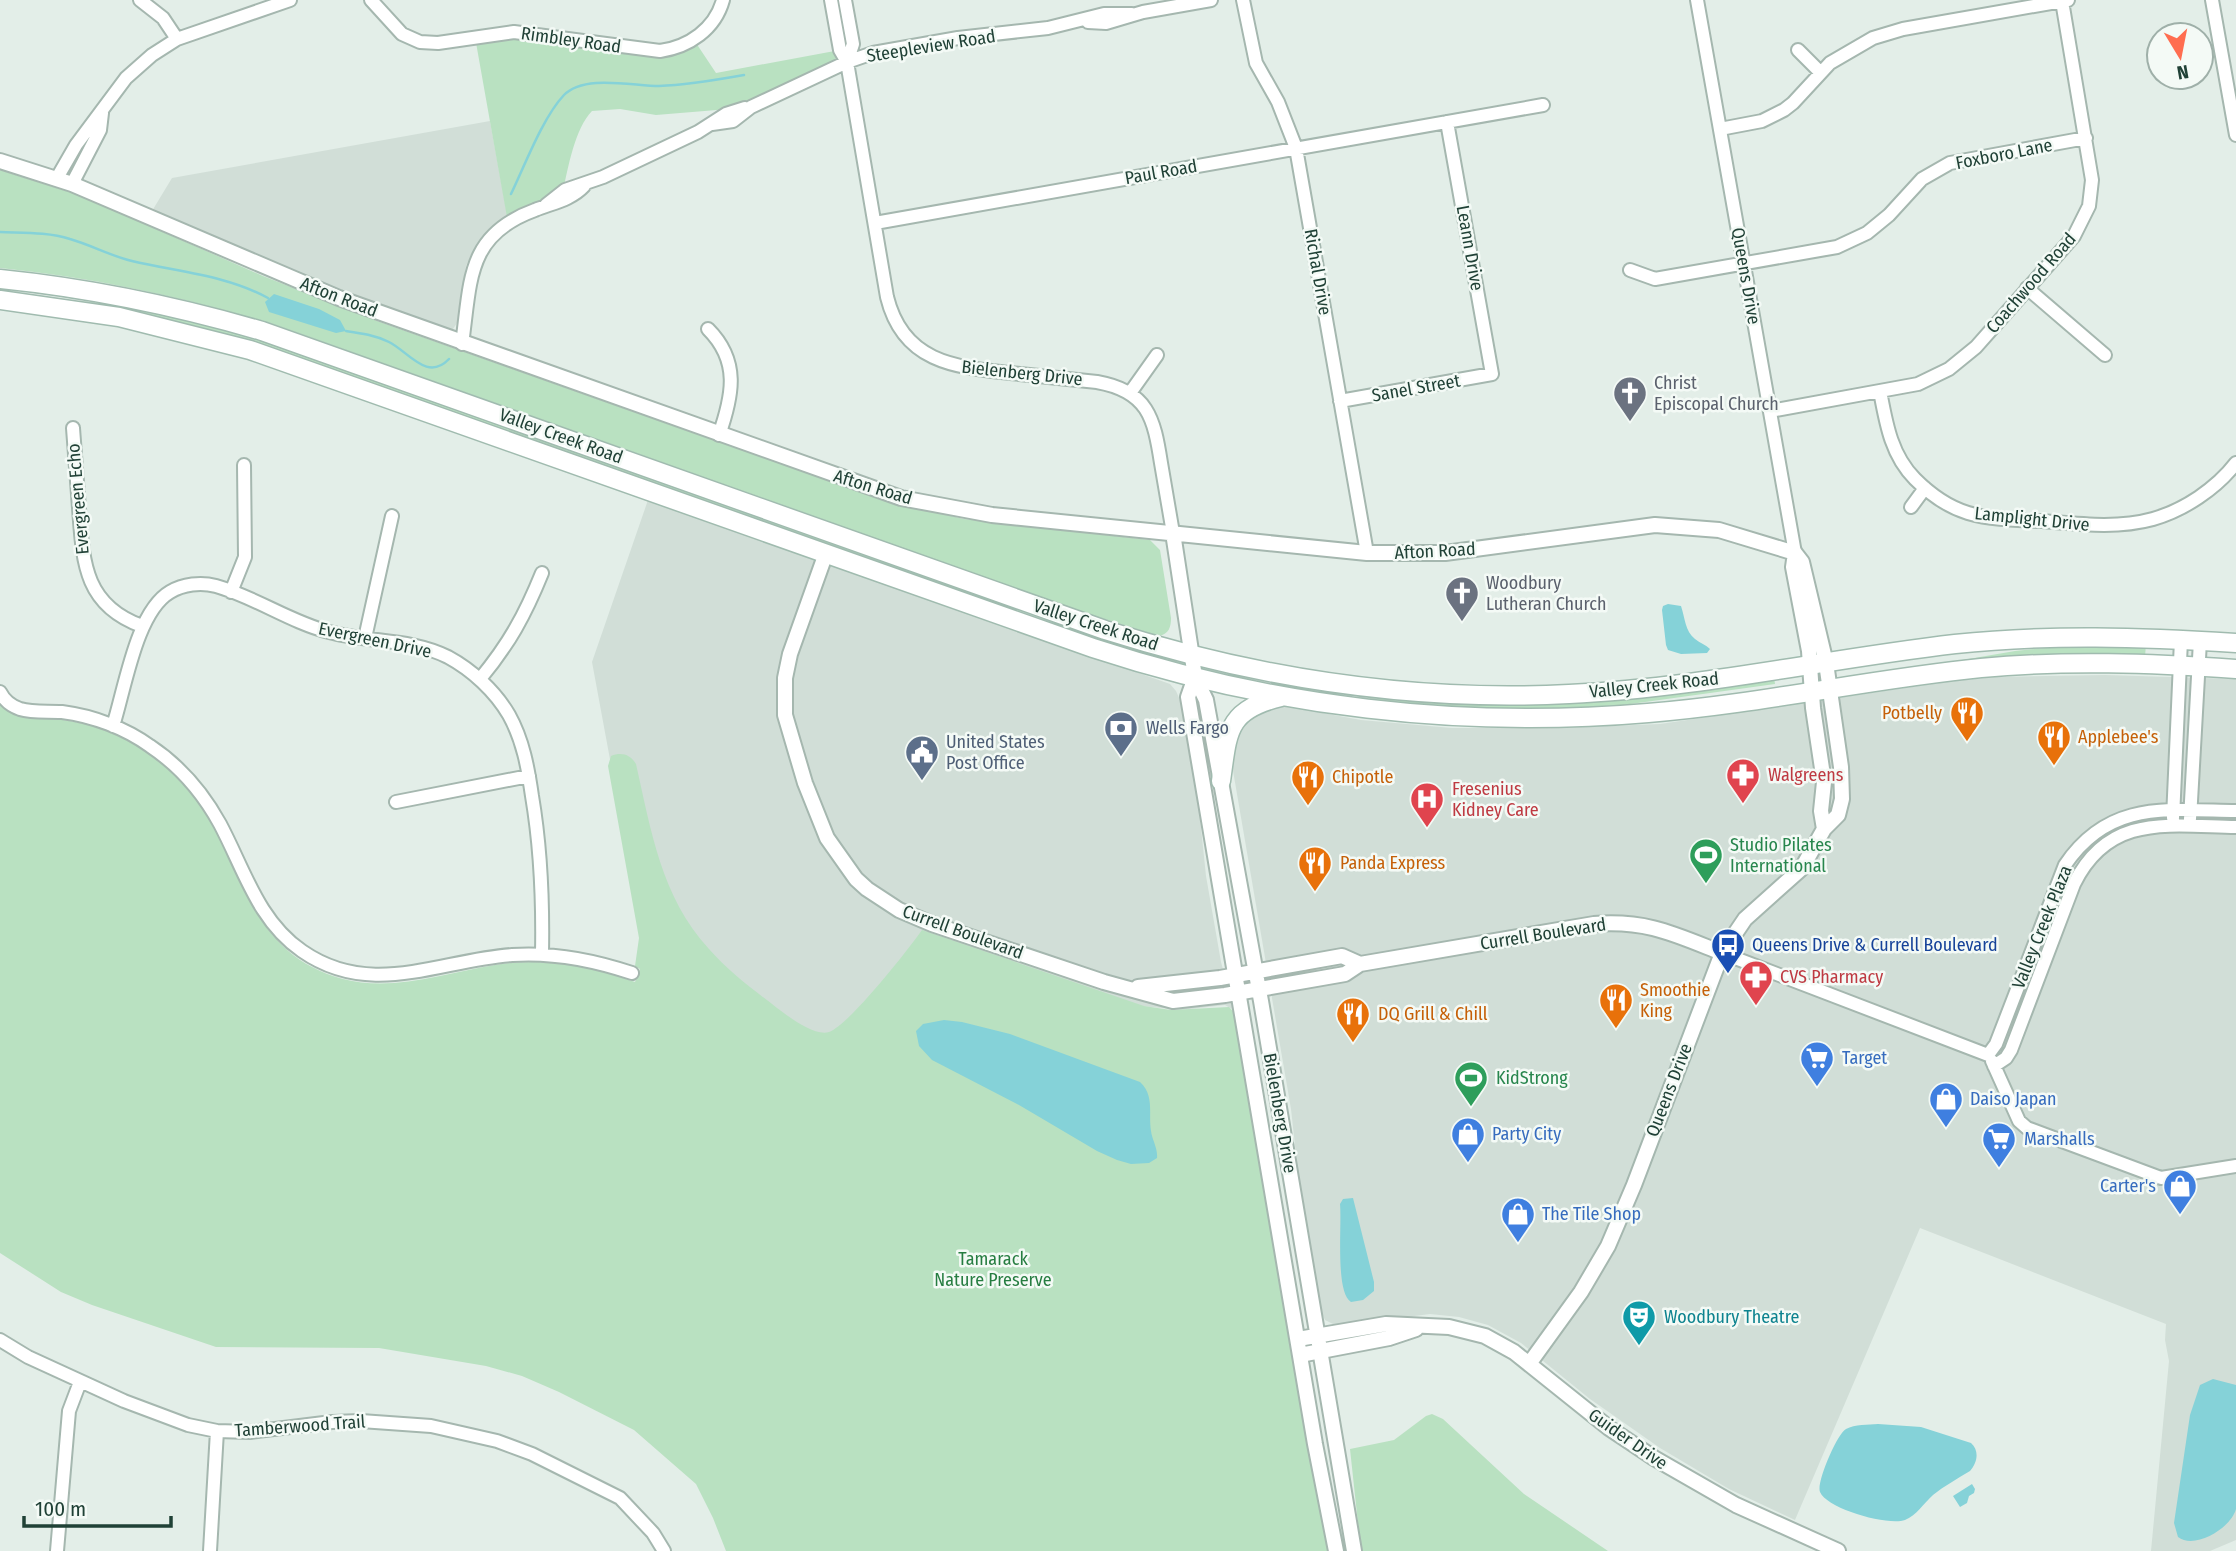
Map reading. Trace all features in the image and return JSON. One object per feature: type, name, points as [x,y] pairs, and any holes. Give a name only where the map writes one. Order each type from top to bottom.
[{"type":"main road","name":"Valley Creek Road","points":[[0,279],[132,298],[262,331],[1105,630],[1192,656],[1346,685],[1425,693],[1504,696],[1583,693],[1641,689],[1955,644],[2000,640],[2080,637],[2236,643]]},
{"type":"main road","name":"Valley Creek Road","points":[[0,300],[119,317],[250,350],[1093,648],[1195,677],[1284,696],[1419,714],[1534,719],[1670,711],[1936,673],[2026,665],[2106,663],[2236,669]]},
{"type":"main road","points":[[1221,781],[1230,727],[1239,716],[1256,704],[1284,696]]},
{"type":"street","points":[[140,0],[163,18],[177,39]]},
{"type":"street","points":[[57,178],[76,145],[126,78],[152,55],[177,39],[290,0]]},
{"type":"street","name":"Rimbley Road","points":[[371,0],[402,34],[420,42],[438,43],[514,32],[660,51],[683,45],[703,33],[717,17],[723,0]]},
{"type":"street","points":[[831,0],[840,50],[847,62]]},
{"type":"street","points":[[845,0],[853,44],[847,62]]},
{"type":"street","name":"Steepleview Road","points":[[462,344],[471,277],[476,260],[484,246],[505,225],[574,195],[588,183],[712,124],[733,121],[751,107],[847,62],[873,53],[1079,22],[1106,23],[1132,14],[1211,0]]},
{"type":"street","name":"Richal Drive","points":[[1243,0],[1256,62],[1278,102],[1296,148],[1367,553]]},
{"type":"street","name":"Queens Drive","points":[[1529,1364],[1585,1285],[1612,1236],[1722,953],[1745,919],[1802,868],[1824,829],[1838,815],[1842,799],[1841,767],[1821,690],[1819,664],[1793,567],[1794,553],[1770,411],[1697,0]]},
{"type":"street","points":[[2212,0],[2236,135]]},
{"type":"street","points":[[1720,129],[1762,121],[1784,110],[1820,72],[1843,54],[1888,33],[2065,1]]},
{"type":"street","name":"Coachwood Road","points":[[1770,411],[1918,384],[1949,369],[1976,347],[2074,236],[2086,214],[2092,180],[2065,1]]},
{"type":"street","points":[[1798,50],[1820,72]]},
{"type":"street","name":"Bielenberg Drive","points":[[847,62],[892,311],[903,332],[927,354],[960,367],[1114,385],[1130,393],[1147,409],[1155,428],[1174,533],[1195,677],[1206,700],[1259,990],[1354,1551]]},
{"type":"street","name":"Paul Road","points":[[875,223],[1543,105]]},
{"type":"street","points":[[72,184],[100,130],[102,113]]},
{"type":"street","name":"Leann Drive","points":[[1447,122],[1492,374]]},
{"type":"street","name":"Foxboro Lane","points":[[1630,270],[1655,279],[1817,251],[1855,240],[1889,215],[1922,179],[1950,163],[2086,138]]},
{"type":"street","name":"Afton Road","points":[[0,161],[57,178],[302,284],[462,344],[892,495],[928,503],[992,514],[1367,553],[1445,553],[1655,525],[1719,530],[1753,538],[1794,553]]},
{"type":"street","points":[[2027,288],[2105,355]]},
{"type":"street","points":[[708,328],[723,346],[730,378],[729,403],[719,435]]},
{"type":"street","points":[[1130,393],[1157,355]]},
{"type":"street","name":"Sanel Street","points":[[1340,401],[1492,374]]},
{"type":"street","name":"Lamplight Drive","points":[[1880,391],[1887,429],[1894,449],[1913,477],[1950,505],[1982,516],[2115,525],[2152,519],[2183,507],[2234,469]]},
{"type":"street","name":"Evergreen Echo","points":[[73,428],[82,547],[88,578],[94,590],[114,612],[142,626]]},
{"type":"street","points":[[231,592],[245,557],[243,465]]},
{"type":"street","points":[[1911,507],[1925,488]]},
{"type":"street","points":[[365,638],[392,516]]},
{"type":"street","name":"Currell Boulevard","points":[[826,553],[790,654],[783,695],[790,736],[818,818],[836,853],[867,889],[899,910],[1064,969],[1173,1000],[1259,990],[1345,974],[1360,964],[1594,924],[1620,922],[1658,928],[1722,953]]},
{"type":"street","points":[[480,679],[519,627],[542,573]]},
{"type":"street","name":"Evergreen Drive","points":[[113,726],[142,626],[160,599],[181,587],[203,584],[231,592],[329,632],[399,642],[430,650],[456,662],[480,679],[494,695],[513,723],[524,751],[541,854],[542,954]]},
{"type":"street","points":[[2173,826],[2181,640]]},
{"type":"street","points":[[2190,827],[2200,641]]},
{"type":"street","name":"Bielenberg Drive","points":[[1195,677],[1188,697],[1336,1551]]},
{"type":"street","points":[[0,692],[10,704],[20,709],[80,715],[113,726],[160,752],[187,776],[211,809],[265,915],[287,940],[313,958],[342,971],[374,976],[406,974],[509,955],[542,954],[591,961],[632,973]]},
{"type":"street","points":[[396,802],[529,776]]},
{"type":"street","name":"Valley Creek Plaza","points":[[2236,811],[2150,811],[2126,816],[2105,825],[2075,849],[2060,877],[1991,1060],[2006,1058],[2011,1050],[2074,884],[2088,860],[2105,844],[2130,830],[2173,826],[2236,827]]},
{"type":"street","points":[[1722,953],[1991,1060],[2019,1121],[2027,1128],[2161,1178],[2236,1166]]},
{"type":"street","name":"Currell Boulevard","points":[[1129,988],[1255,972],[1342,956],[1360,964]]},
{"type":"street","name":"Guider Drive","points":[[1298,1339],[1386,1324],[1449,1327],[1476,1333],[1506,1346],[1609,1428],[1654,1458],[1736,1505],[1839,1551]]},
{"type":"street","name":"Guider Drive","points":[[1300,1355],[1389,1338],[1423,1326]]},
{"type":"street","name":"Tamberwood Trail","points":[[0,1340],[80,1382],[163,1417],[217,1431],[250,1432],[361,1421],[431,1426],[497,1441],[532,1454],[620,1498],[653,1533],[664,1551]]},
{"type":"street","points":[[57,1551],[69,1411],[80,1382]]},
{"type":"street","points":[[210,1551],[217,1431]]},
{"type":"shaded area","points":[[490,121],[507,214],[510,214],[489,229],[473,250],[466,266],[457,323],[453,329],[448,330],[337,290],[152,211],[172,178]]},
{"type":"shaded area","points":[[648,500],[1170,684],[1183,707],[1197,789],[1206,876],[1221,962],[1236,1016],[1232,1009],[1225,1005],[1182,1010],[1141,1006],[931,934],[827,1042],[646,954],[592,662]]},
{"type":"shaded area","points":[[2105,675],[2236,679],[2236,1540],[2210,1551],[2151,1551],[2169,1361],[2165,1340],[2166,1324],[1920,1228],[1795,1520],[1729,1489],[1660,1448],[1590,1399],[1521,1343],[1488,1325],[1459,1317],[1430,1314],[1337,1326],[1325,1320],[1320,1309],[1301,1200],[1291,1109],[1231,759],[1230,751],[1246,716],[1279,705],[1361,720],[1452,728],[1660,724],[1946,682],[1995,677]]},
{"type":"green space","points":[[501,33],[648,51],[694,40],[716,73],[840,50],[847,62],[753,107],[656,115],[620,109],[592,111],[577,138],[563,191],[508,223],[475,37]]},
{"type":"green space","points":[[0,170],[79,195],[263,276],[377,321],[883,500],[964,519],[1150,540],[1160,550],[1171,618],[1170,627],[1165,634],[1159,636],[1095,616],[270,323],[136,289],[0,268]]},
{"type":"green space","points":[[79,301],[146,308],[250,334],[1051,620],[968,596],[282,353]]},
{"type":"green space","points":[[2084,644],[2146,644],[2145,657],[1951,665],[1951,662],[2015,651]]},
{"type":"green space","points":[[1774,677],[1775,684],[1580,711],[1450,710],[1353,698],[1429,700]]},
{"type":"green space","name":"Tamarack Nature Preserve","points":[[0,705],[26,717],[70,721],[102,729],[132,743],[160,762],[184,785],[204,811],[247,896],[263,922],[283,946],[309,965],[343,979],[400,982],[495,965],[549,962],[584,967],[635,982],[640,969],[635,966],[639,938],[608,766],[611,756],[622,754],[636,764],[660,862],[679,907],[693,929],[733,973],[782,1012],[809,1029],[829,1032],[850,1016],[878,986],[922,930],[1144,1006],[1171,1010],[1229,1007],[1235,1013],[1329,1551],[726,1551],[696,1484],[634,1430],[522,1376],[486,1366],[379,1348],[216,1347],[61,1292],[0,1253]]},
{"type":"green space","points":[[1432,1414],[1443,1419],[1524,1494],[1608,1551],[1361,1551],[1350,1449],[1394,1440]]},
{"type":"water","points":[[274,294],[319,309],[340,320],[346,331],[336,333],[269,312],[265,302]]},
{"type":"water","points":[[1663,606],[1681,606],[1689,632],[1710,649],[1707,653],[1681,654],[1668,650],[1662,610]]},
{"type":"water","points":[[944,1020],[1010,1034],[1140,1082],[1148,1093],[1151,1131],[1157,1158],[1149,1163],[1131,1164],[1117,1160],[932,1060],[919,1046],[916,1031],[923,1024]]},
{"type":"water","points":[[1353,1198],[1374,1291],[1363,1300],[1351,1302],[1346,1296],[1341,1272],[1340,1204],[1343,1199]]},
{"type":"water","points":[[2213,1379],[2236,1385],[2236,1509],[2227,1523],[2212,1535],[2194,1541],[2185,1540],[2178,1537],[2174,1523],[2190,1415],[2200,1385]]},
{"type":"water","points":[[1857,1425],[1921,1427],[1971,1443],[1976,1453],[1974,1464],[1970,1471],[1937,1492],[1905,1520],[1886,1521],[1845,1510],[1820,1492],[1824,1469],[1846,1429]]},
{"type":"water","points":[[1972,1484],[1974,1493],[1969,1496],[1967,1503],[1960,1507],[1953,1496]]},
{"type":"waterway","points":[[511,194],[556,104],[573,89],[596,83],[659,86],[744,75]]},
{"type":"waterway","points":[[0,232],[62,237],[132,261],[235,284],[268,298]]},
{"type":"waterway","points":[[346,331],[384,340],[426,366],[441,365],[449,359]]},
{"type":"place","name":"Christ Episcopal Church","points":[[1630,423]]},
{"type":"place","name":"Woodbury Lutheran Church","points":[[1462,623]]},
{"type":"place","name":"Potbelly","points":[[1967,743]]},
{"type":"place","name":"Wells Fargo","points":[[1121,758]]},
{"type":"place","name":"Applebee's","points":[[2054,767]]},
{"type":"place","name":"United States Post Office","points":[[922,782]]},
{"type":"place","name":"Walgreens","points":[[1743,805]]},
{"type":"place","name":"Chipotle","points":[[1308,807]]},
{"type":"place","name":"Fresenius Kidney Care","points":[[1427,829]]},
{"type":"place","name":"Studio Pilates International","points":[[1706,885]]},
{"type":"place","name":"Panda Express","points":[[1315,893]]},
{"type":"place","name":"Queens Drive & Currell Boulevard","points":[[1728,975]]},
{"type":"place","name":"CVS Pharmacy","points":[[1756,1007]]},
{"type":"place","name":"Smoothie King","points":[[1616,1030]]},
{"type":"place","name":"DQ Grill & Chill","points":[[1353,1044]]},
{"type":"place","name":"Target","points":[[1817,1088]]},
{"type":"place","name":"KidStrong","points":[[1471,1108]]},
{"type":"place","name":"Daiso Japan","points":[[1946,1129]]},
{"type":"place","name":"Party City","points":[[1468,1164]]},
{"type":"place","name":"Marshalls","points":[[1999,1169]]},
{"type":"place","name":"Carter's","points":[[2180,1216]]},
{"type":"place","name":"The Tile Shop","points":[[1518,1244]]},
{"type":"place","name":"Woodbury Theatre","points":[[1639,1347]]}]
